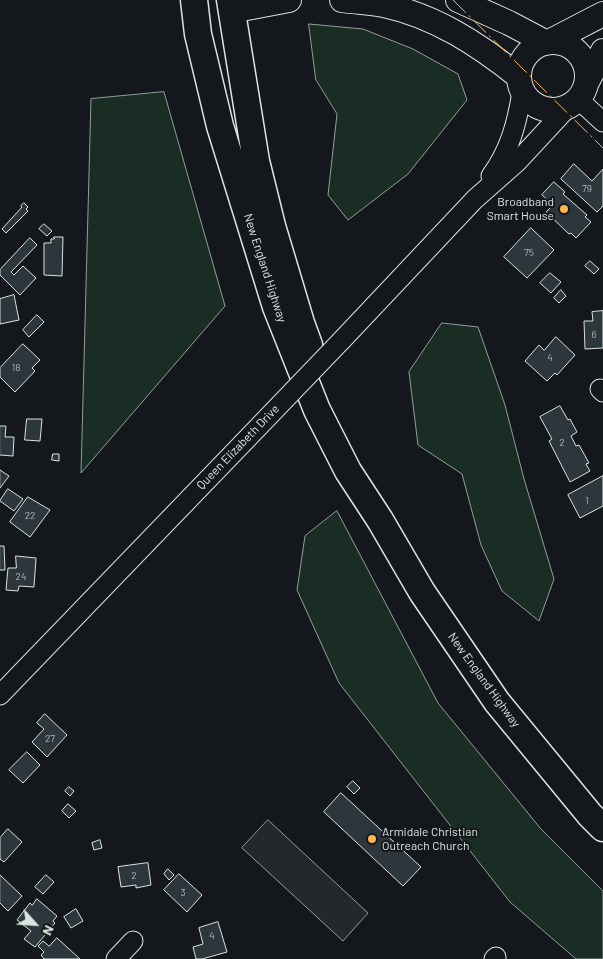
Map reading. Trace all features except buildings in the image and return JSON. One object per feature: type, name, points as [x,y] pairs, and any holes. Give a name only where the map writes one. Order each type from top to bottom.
[{"type":"highway","name":"New England Highway","points":[[194,0],[198,34],[220,126],[276,307],[317,410],[348,471],[380,520],[422,592],[497,702],[590,815],[603,828]]},
{"type":"highway","name":"New England Highway","points":[[227,3],[256,161],[272,226],[301,324],[334,413],[380,520]]},
{"type":"highway","points":[[220,126],[221,95],[215,41],[218,10],[227,3]]},
{"type":"main road","points":[[227,3],[289,0]]},
{"type":"main road","points":[[342,0],[384,2],[456,32],[487,51],[520,84],[528,100],[543,109],[552,111],[578,96],[586,66],[582,58],[568,45],[560,42],[548,42],[509,22],[458,0]]},
{"type":"main road","points":[[520,84],[523,58],[536,45],[548,42],[603,14]]},
{"type":"main road","name":"Queen Elizabeth Drive","points":[[578,96],[603,51]]},
{"type":"street","name":"Queen Elizabeth Drive","points":[[475,199],[507,152],[516,125],[520,84]]},
{"type":"street","name":"Queen Elizabeth Drive","points":[[0,695],[475,199],[517,162],[578,96]]},
{"type":"street","points":[[578,96],[603,122]]},
{"type":"street","points":[[116,959],[133,941]]},
{"type":"green space","points":[[309,24],[363,29],[413,49],[458,74],[467,100],[408,174],[348,220],[328,195],[337,114],[316,80]]},
{"type":"green space","points":[[164,92],[225,306],[81,473],[91,99]]},
{"type":"green space","points":[[442,323],[478,327],[505,405],[524,479],[554,579],[539,621],[502,591],[481,545],[462,474],[418,445],[409,372]]},
{"type":"green space","points":[[337,511],[438,703],[541,829],[603,891],[603,959],[576,959],[510,902],[339,683],[297,590],[305,536]]},
{"type":"shaded area","points":[[268,820],[368,913],[343,941],[242,848]]},
{"type":"power","points":[[453,0],[603,148]]},
{"type":"place","name":"Broadband Smart House","points":[[564,209]]},
{"type":"place","name":"Armidale Christian Outreach Church","points":[[372,839]]}]
